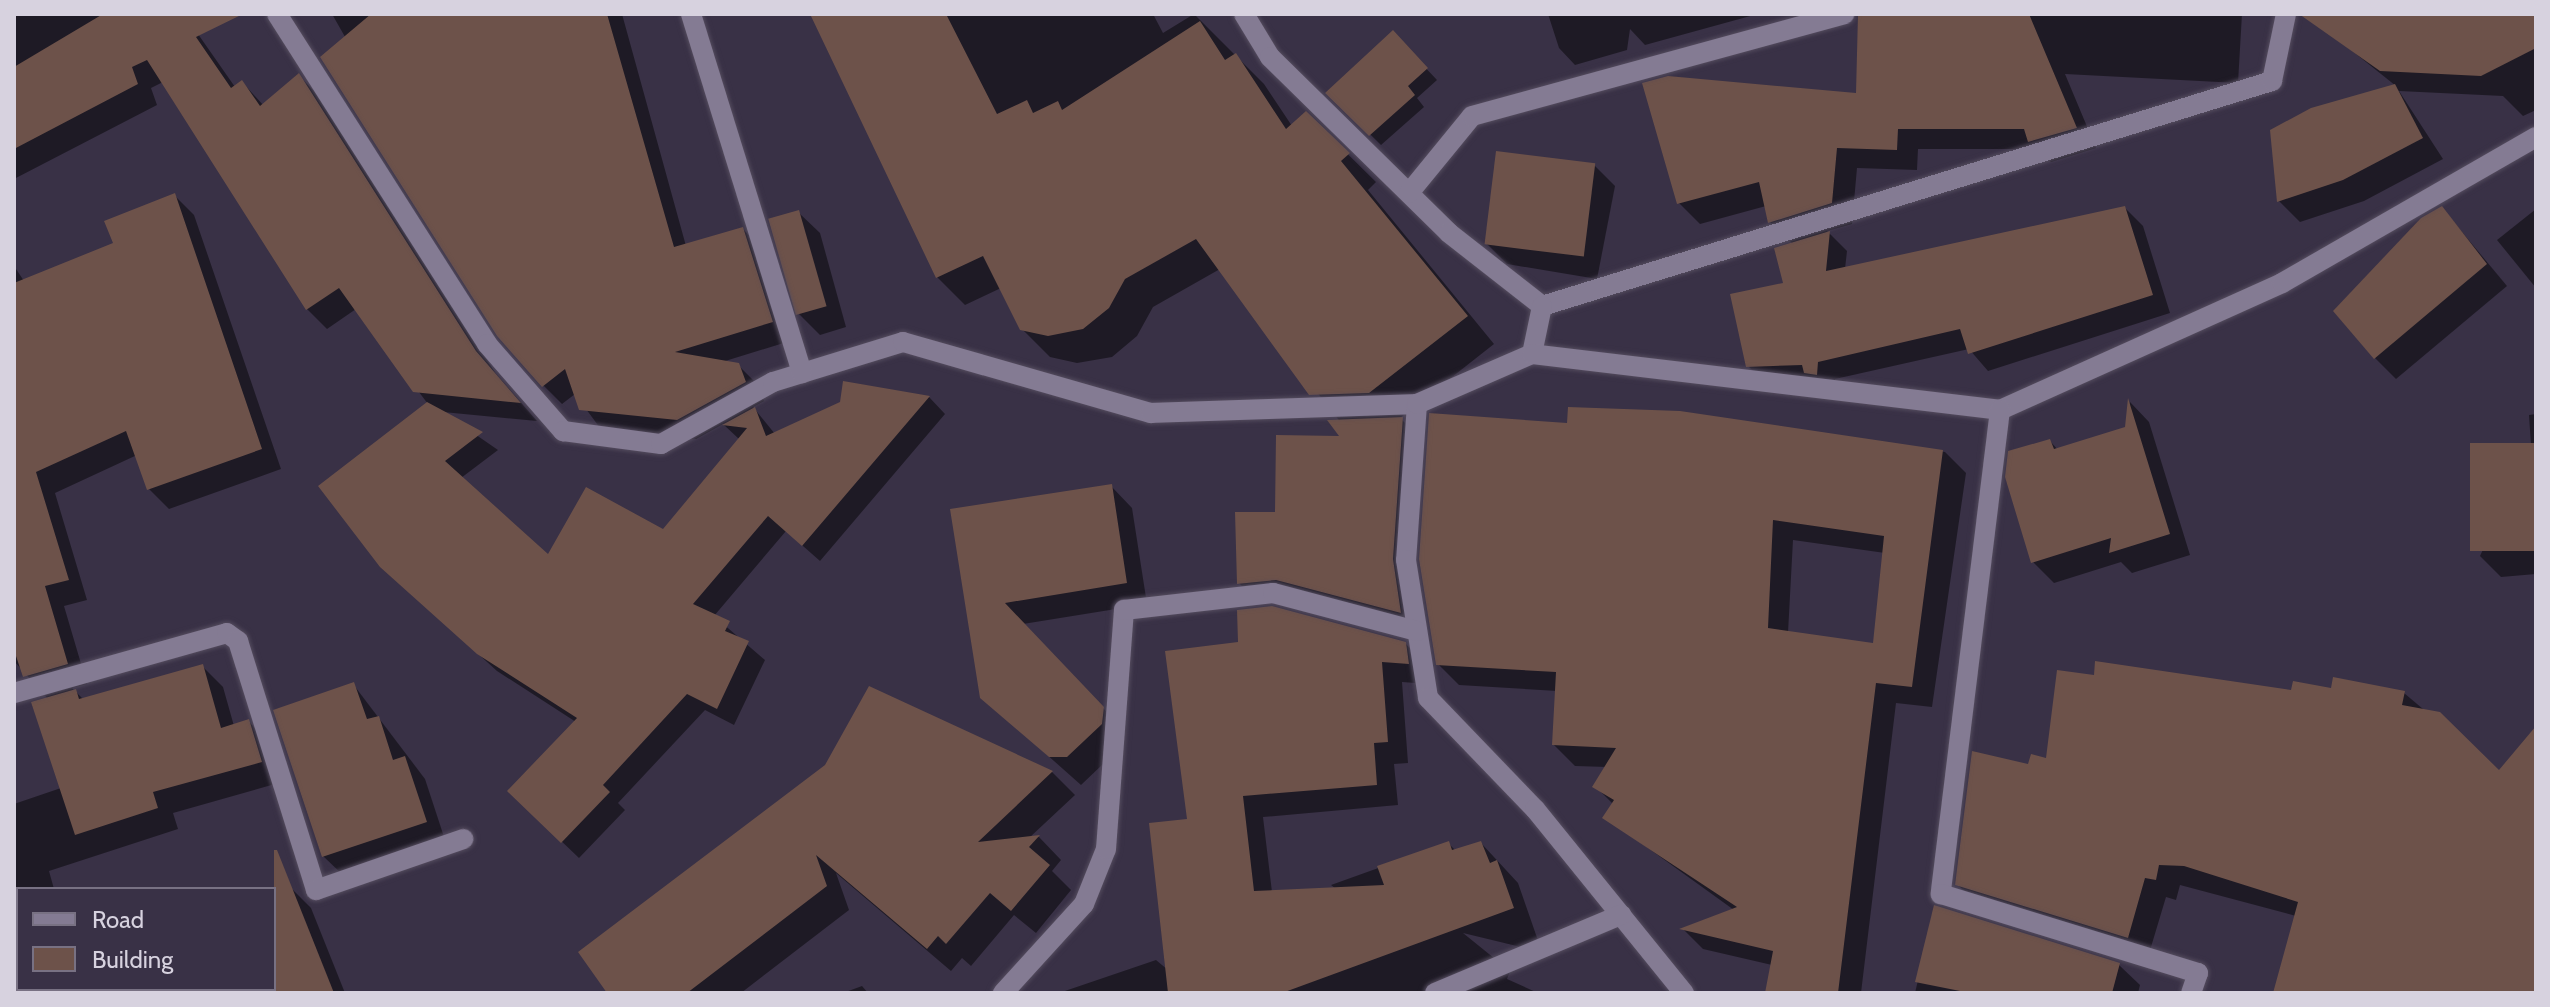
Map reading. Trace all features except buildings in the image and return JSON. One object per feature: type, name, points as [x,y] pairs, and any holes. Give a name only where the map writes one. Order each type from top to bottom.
[{"type":"street","points":[[277,14],[487,344],[563,431],[661,444],[802,373],[903,342],[1151,413],[1417,404],[1532,354],[2000,410],[2282,283],[2536,137]]},
{"type":"street","points":[[691,14],[802,373]]},
{"type":"street","points":[[1244,14],[1270,57],[1409,193],[1542,306]]},
{"type":"street","points":[[1409,193],[1472,116],[1844,14]]},
{"type":"street","points":[[1542,306],[2272,81],[2286,14]]},
{"type":"street","points":[[1532,354],[1542,306]]},
{"type":"street","points":[[1417,404],[1406,560],[1428,698],[1535,809],[1684,993]]},
{"type":"street","points":[[2000,410],[1941,894],[2198,973],[2191,993]]},
{"type":"street","points":[[1003,993],[1084,904],[1106,849],[1124,610],[1273,593],[1417,631]]},
{"type":"street","points":[[14,693],[227,633],[238,641],[316,890],[463,839]]},
{"type":"street","points":[[1435,993],[1621,915]]}]
